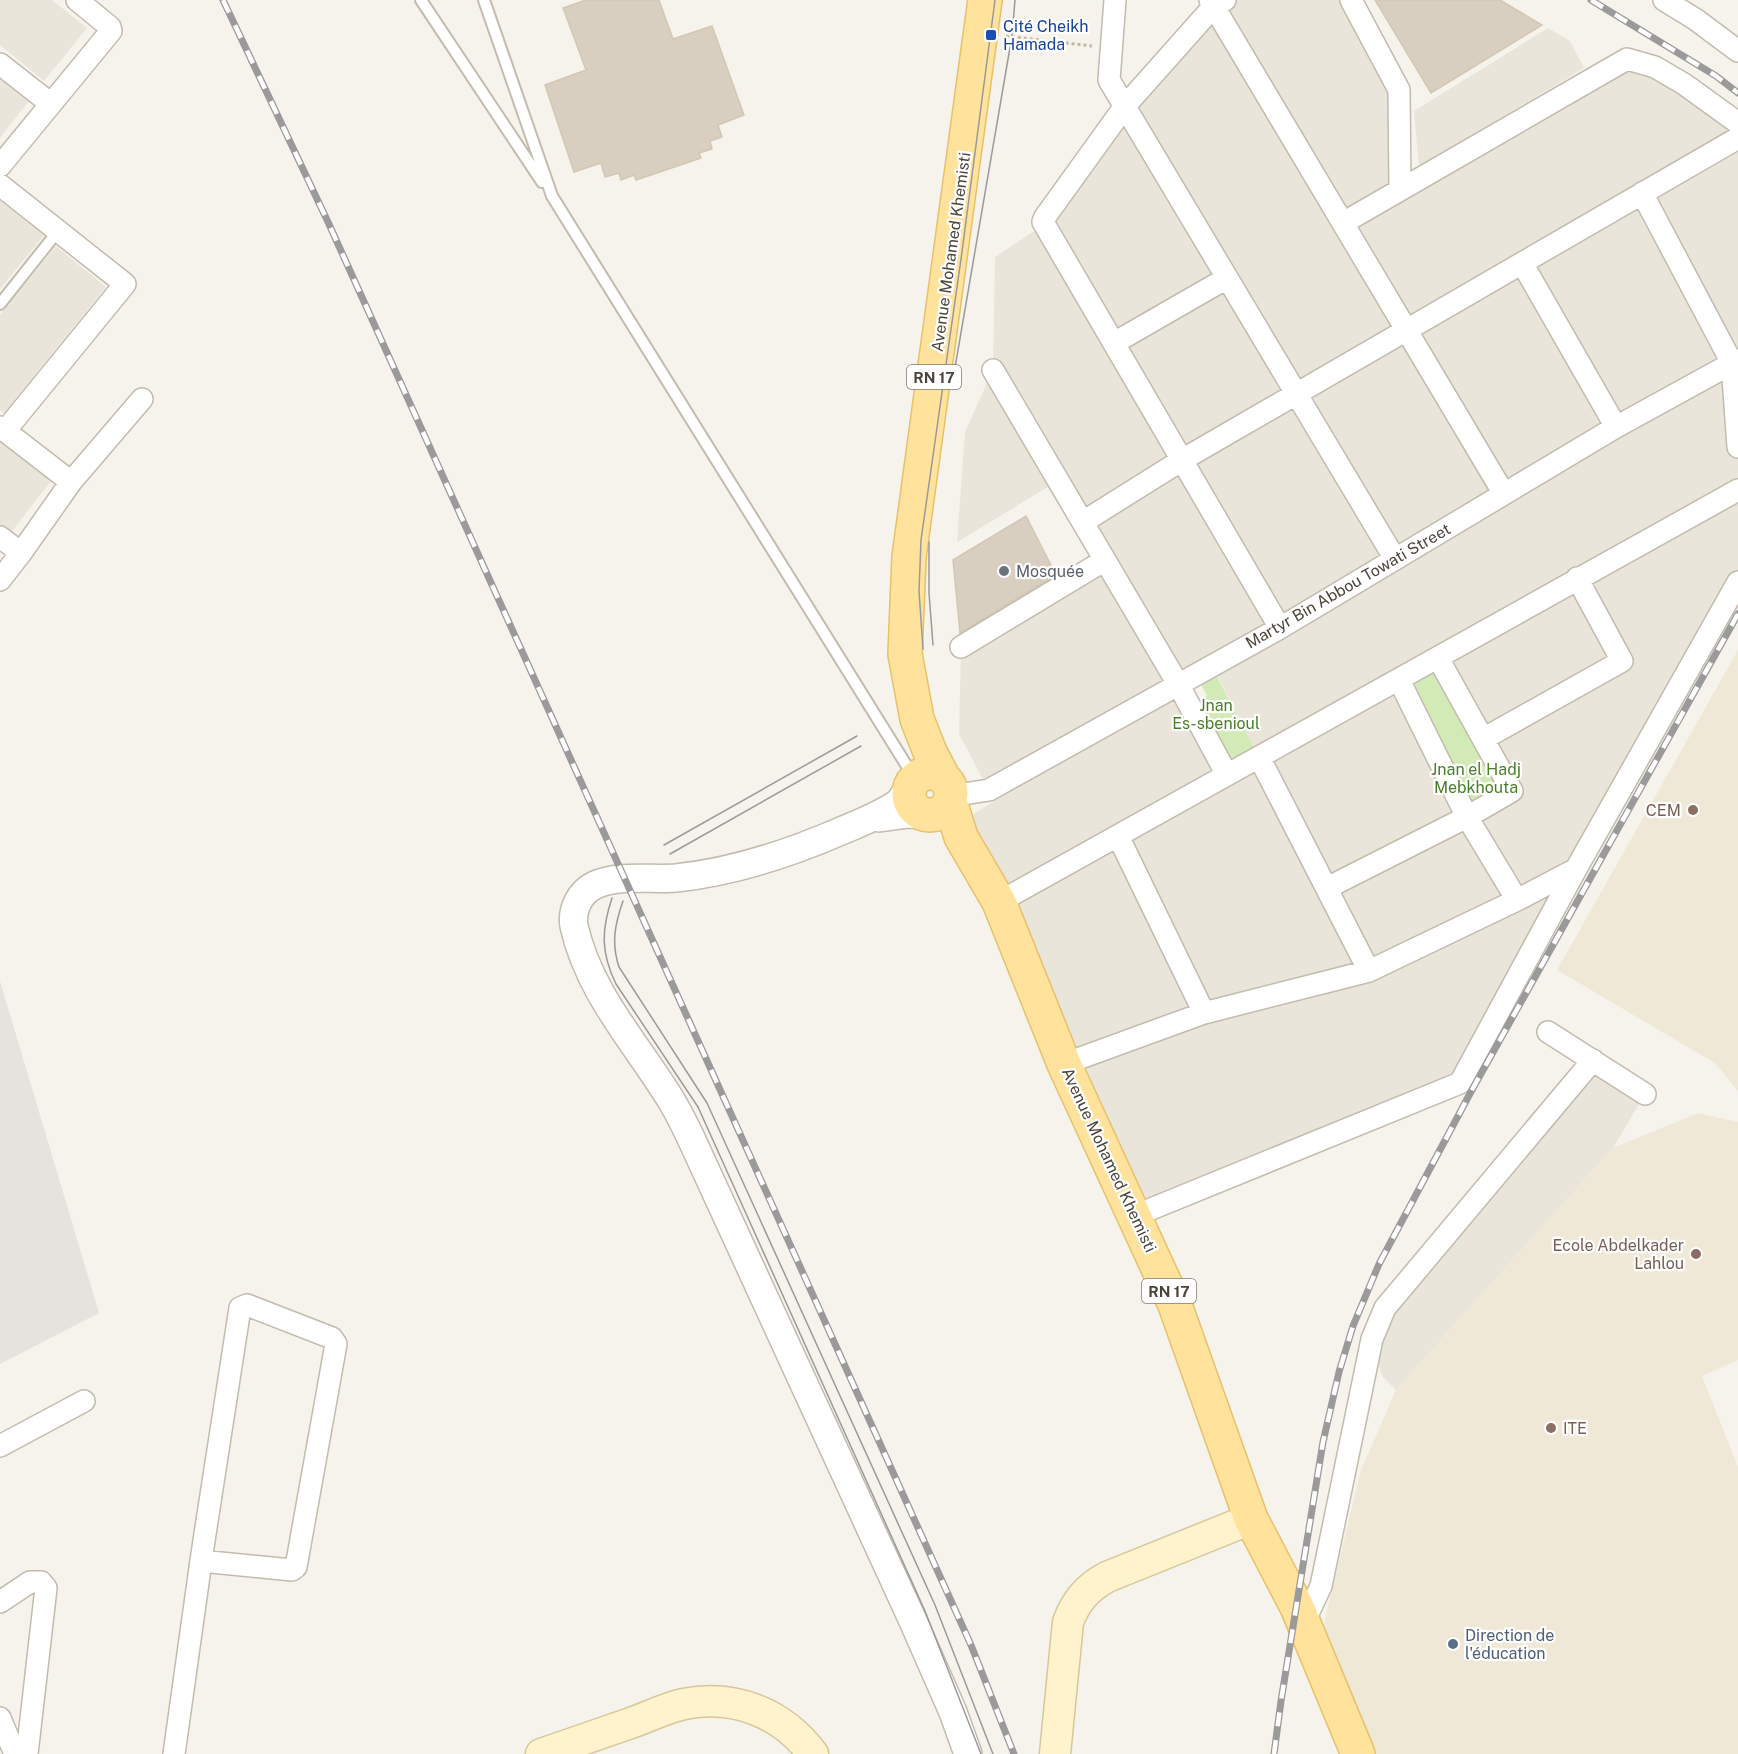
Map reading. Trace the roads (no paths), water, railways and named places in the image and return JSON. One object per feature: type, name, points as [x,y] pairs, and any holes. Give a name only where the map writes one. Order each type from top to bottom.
[{"type":"main road","name":"Avenue Mohamed Khemisti","points":[[985,0],[909,557],[905,654],[931,788],[999,902],[1064,1064],[1175,1305],[1251,1519],[1304,1622],[1358,1754]]},
{"type":"main road","points":[[1055,1754],[1068,1622],[1081,1596],[1107,1577],[1251,1519]]},
{"type":"main road","points":[[541,1754],[684,1704],[713,1702],[737,1704],[762,1711],[783,1723],[803,1741],[813,1754]]},
{"type":"street","points":[[0,166],[111,31],[110,27],[76,0]]},
{"type":"street","points":[[1115,0],[1109,81],[1395,560]]},
{"type":"street","points":[[1351,0],[1399,90],[1400,190]]},
{"type":"street","points":[[1664,0],[1695,19],[1738,51]]},
{"type":"street","points":[[1280,628],[1043,222],[1125,106],[1216,2],[1343,223],[1504,494]]},
{"type":"street","points":[[1343,223],[1627,59],[1656,67],[1738,123]]},
{"type":"street","points":[[0,64],[51,104]]},
{"type":"street","points":[[1083,522],[1182,460],[1738,138]]},
{"type":"street","points":[[0,185],[125,284],[3,429],[71,482]]},
{"type":"street","points":[[1642,193],[1735,361],[1738,447]]},
{"type":"street","points":[[1522,263],[1616,427]]},
{"type":"street","points":[[1114,343],[1227,278]]},
{"type":"street","name":"Martyr Bin Abbou Towati Street","points":[[931,788],[989,790],[1280,628],[1616,427],[1735,361]]},
{"type":"street","points":[[993,370],[1178,684],[1227,775]]},
{"type":"street","points":[[0,580],[71,482],[142,399]]},
{"type":"street","points":[[999,902],[1738,490]]},
{"type":"street","points":[[0,537],[21,554]]},
{"type":"street","points":[[961,647],[1105,560]]},
{"type":"street","points":[[1483,740],[1622,661],[1577,578]]},
{"type":"street","points":[[1134,1216],[1460,1083],[1576,869],[1738,582]]},
{"type":"street","points":[[1328,888],[1467,817],[1512,791],[1438,658]]},
{"type":"street","points":[[1399,680],[1467,817],[1517,900]]},
{"type":"street","points":[[1259,757],[1369,971]]},
{"type":"street","points":[[931,788],[900,801],[869,819],[811,844],[763,860],[716,872],[675,878],[603,882],[592,886],[584,894],[573,913],[582,955],[601,995],[670,1100],[695,1146],[913,1621],[953,1712],[968,1754]]},
{"type":"street","points":[[1118,836],[1204,1013]]},
{"type":"street","points":[[1064,1064],[1204,1013],[1369,971],[1576,869]]},
{"type":"street","points":[[1548,1032],[1645,1094]]},
{"type":"street","points":[[1304,1622],[1321,1586],[1372,1339],[1385,1308],[1593,1060]]},
{"type":"street","points":[[174,1754],[201,1561],[240,1308],[247,1305],[335,1341],[328,1391],[295,1569],[201,1561]]},
{"type":"street","points":[[0,1446],[84,1401]]},
{"type":"street","points":[[0,1602],[30,1582],[41,1582],[46,1588],[27,1754]]},
{"type":"street","points":[[0,1718],[15,1754]]},
{"type":"lane","points":[[421,0],[552,196],[931,788]]},
{"type":"lane","points":[[484,0],[552,196]]},
{"type":"lane","points":[[0,304],[58,231]]},
{"type":"tram line","points":[[923,649],[919,591],[921,540],[995,0]]},
{"type":"tram line","points":[[952,385],[1012,36],[1015,0]]},
{"type":"tram line","points":[[929,542],[929,593],[933,645]]},
{"type":"tram line","points":[[664,845],[857,736]]},
{"type":"tram line","points":[[670,854],[861,746]]},
{"type":"tram line","points":[[612,898],[604,932],[605,952],[611,973],[698,1107],[925,1611],[981,1754]]},
{"type":"tram line","points":[[623,901],[615,934],[615,950],[619,967],[707,1103],[935,1605],[993,1754]]},
{"type":"railway","points":[[223,0],[328,222],[971,1645],[1014,1754]]},
{"type":"railway","points":[[1591,0],[1716,76],[1738,93]]},
{"type":"railway","points":[[1274,1754],[1323,1442],[1339,1372],[1353,1326],[1379,1264],[1473,1088],[1738,614]]},
{"type":"place","name":"Cité Cheikh Hamada","points":[[991,35]]},
{"type":"place","name":"Mosquée","points":[[1004,571]]},
{"type":"place","name":"CEM","points":[[1693,810]]},
{"type":"place","name":"Ecole Abdelkader Lahlou","points":[[1696,1254]]},
{"type":"place","name":"ITE","points":[[1551,1428]]},
{"type":"place","name":"Direction de l'éducation","points":[[1453,1644]]},
{"type":"park label","name":"Jnan Es-sbenioul","points":[[1216,714]]},
{"type":"park label","name":"Jnan el Hadj Mebkhouta","points":[[1476,778]]}]
